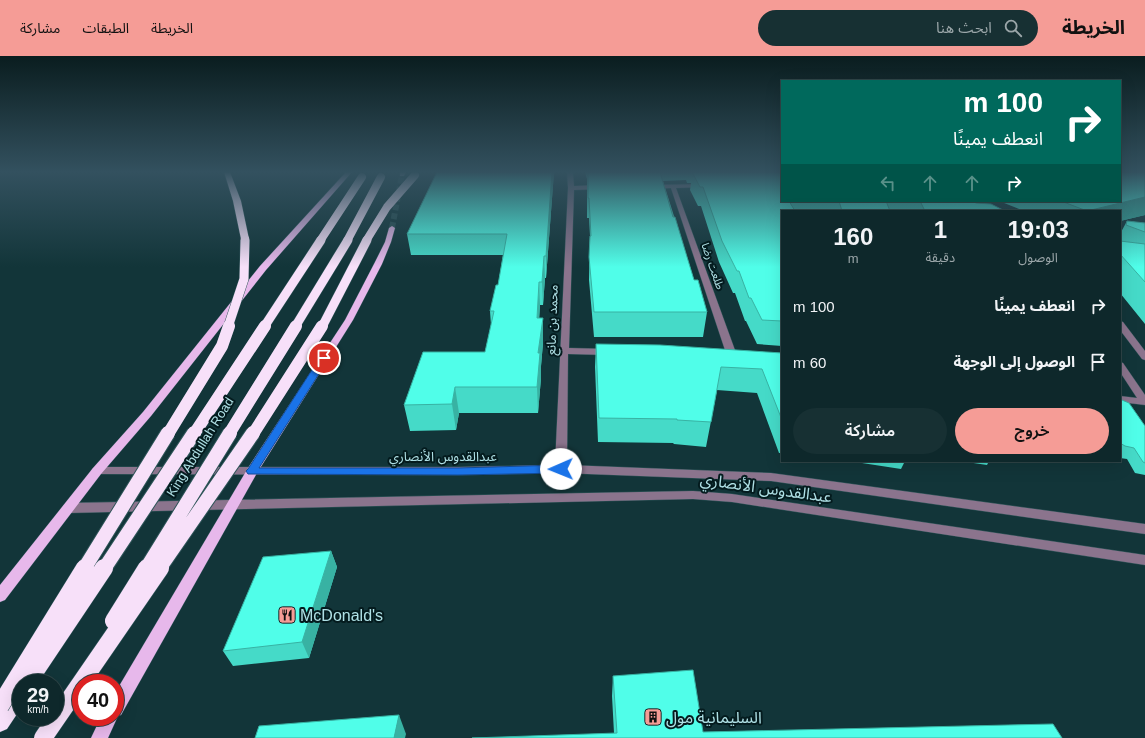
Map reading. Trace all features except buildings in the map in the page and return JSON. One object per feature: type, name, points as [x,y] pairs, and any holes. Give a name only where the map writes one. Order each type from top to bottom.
[{"type":"highway","points":[[0,706],[222,346],[244,279],[245,239],[238,204]]},
{"type":"highway","name":"King Abdullah Road","points":[[33,674],[167,475],[345,204]]},
{"type":"highway","name":"King Abdullah Road","points":[[43,738],[339,256],[366,204]]},
{"type":"highway","points":[[43,738],[259,425],[326,320],[373,228],[389,204]]},
{"type":"highway","points":[[0,722],[12,704]]},
{"type":"main road","points":[[0,596],[97,471],[147,414],[263,268],[320,204]]},
{"type":"main road","points":[[124,693],[252,471],[349,320],[378,264],[388,242],[392,228]]},
{"type":"main road","points":[[99,738],[105,726]]},
{"type":"street","name":"محمد بن مانع","points":[[561,469],[570,204]]},
{"type":"street","name":"طلعت رضا","points":[[679,204],[731,353]]},
{"type":"street","points":[[982,204],[996,210]]},
{"type":"street","points":[[1121,325],[1145,357]]},
{"type":"street","points":[[564,352],[619,352]]},
{"type":"street","points":[[1121,366],[1145,402]]},
{"type":"street","points":[[1121,399],[1145,402]]},
{"type":"street","name":"عبدالقدوس الأنصاري","points":[[97,471],[458,471],[561,469],[771,477],[1145,529]]},
{"type":"street","name":"عبدالقدوس الأنصاري","points":[[68,508],[693,495],[732,498],[1145,560]]},
{"type":"tunnel","points":[[392,228],[397,204]]},
{"type":"place","name":"McDonald's","points":[[287,615]]},
{"type":"place","name":"السليمانية مول","points":[[653,717]]},
{"type":"route","points":[[324,358],[252,471],[458,471],[561,469]]}]
